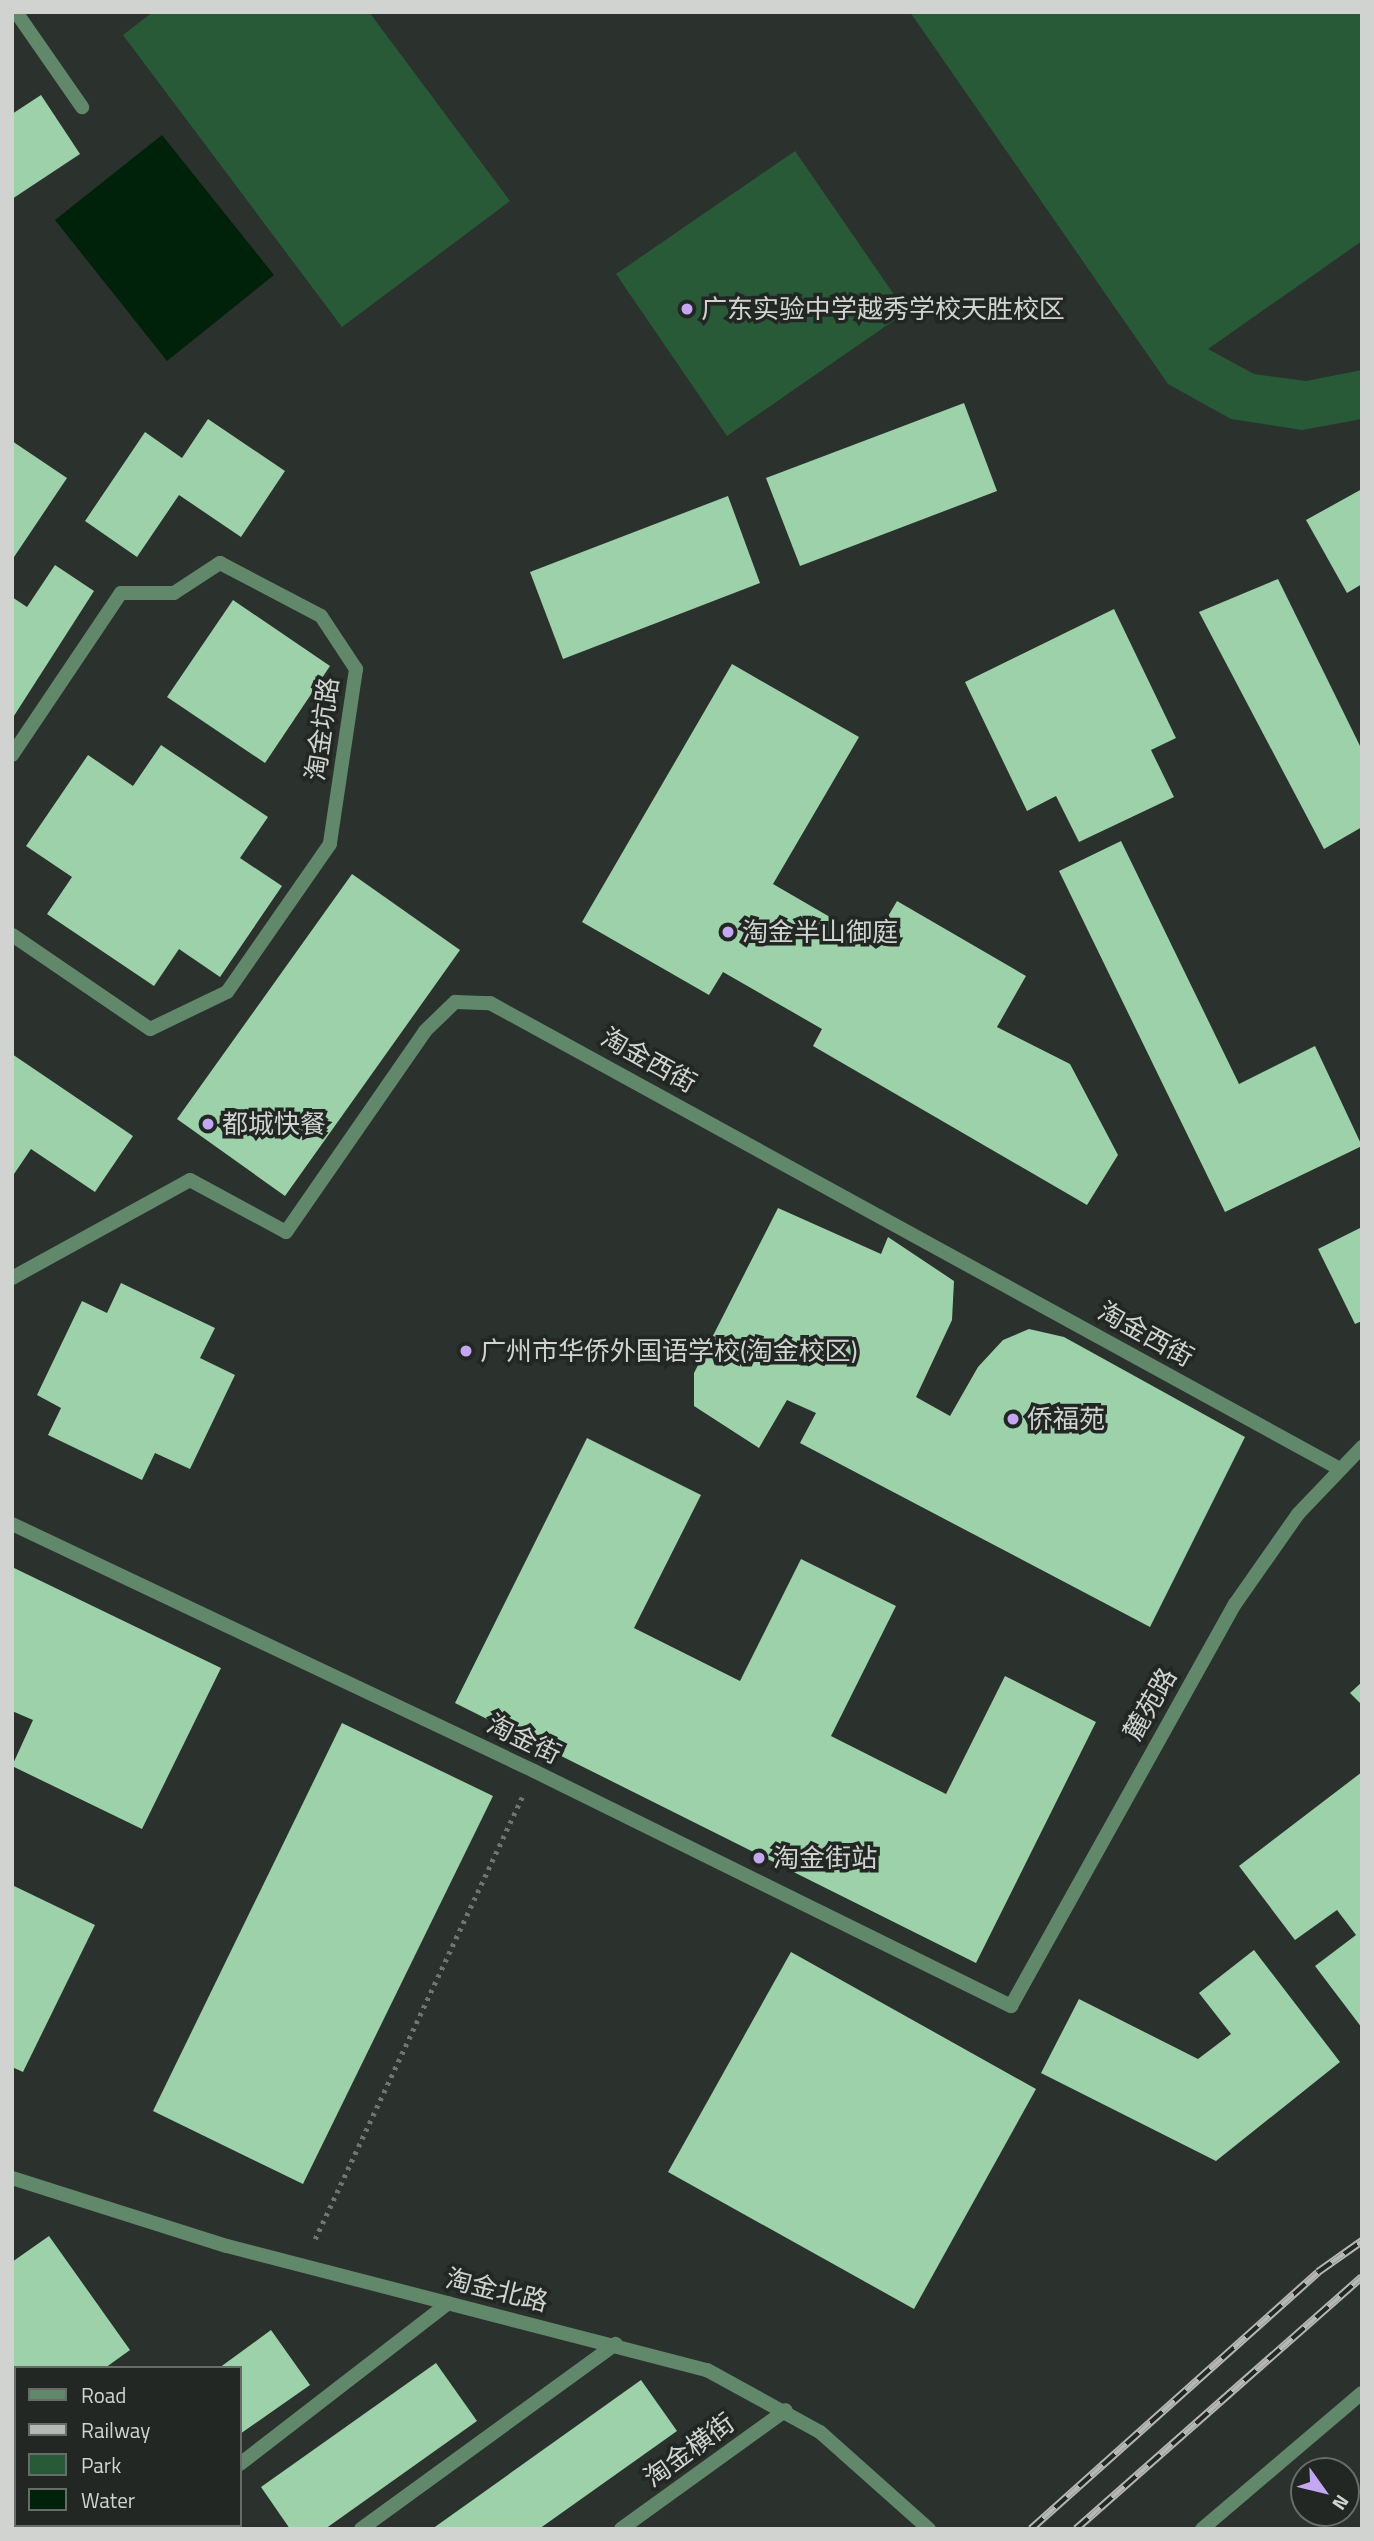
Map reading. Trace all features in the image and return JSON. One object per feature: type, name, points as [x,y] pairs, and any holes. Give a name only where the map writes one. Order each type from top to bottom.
[{"type":"street","points":[[16,12],[82,107]]},
{"type":"street","name":"淘金坑路","points":[[12,755],[121,593],[174,593],[220,563],[321,616],[356,669],[330,844],[227,992],[150,1029],[12,935]]},
{"type":"street","name":"淘金西街","points":[[12,1278],[190,1180],[286,1232],[425,1031],[455,1002],[490,1003],[1338,1468]]},
{"type":"street","name":"麓苑路","points":[[1011,2006],[1235,1604],[1338,1468],[1362,1447]]},
{"type":"street","name":"淘金街","points":[[12,1524],[534,1771],[1011,2006]]},
{"type":"street","name":"淘金北路","points":[[12,2178],[302,2265],[616,2344],[707,2370],[786,2410],[820,2432],[929,2529]]},
{"type":"street","points":[[242,2462],[448,2303]]},
{"type":"street","points":[[361,2529],[616,2344]]},
{"type":"street","points":[[1202,2529],[1362,2393]]},
{"type":"street","name":"淘金横街","points":[[621,2529],[786,2410]]},
{"type":"path","points":[[302,2265],[534,1771]]},
{"type":"green space","points":[[153,12],[369,12],[510,201],[342,327],[123,35]]},
{"type":"green space","points":[[910,12],[1362,12],[1362,241],[1208,349],[1254,374],[1306,381],[1362,370],[1362,419],[1302,430],[1231,419],[1168,384]]},
{"type":"green space","points":[[795,151],[906,312],[727,436],[616,274]]},
{"type":"water","points":[[162,135],[274,275],[167,361],[55,220]]},
{"type":"building","points":[[41,95],[80,154],[12,199],[12,114]]},
{"type":"building","points":[[964,403],[997,491],[800,566],[766,478]]},
{"type":"building","points":[[208,419],[285,471],[241,537],[179,495],[137,557],[85,521],[145,432],[182,458]]},
{"type":"building","points":[[12,441],[67,478],[12,560]]},
{"type":"building","points":[[1362,489],[1362,584],[1347,593],[1306,520]]},
{"type":"building","points":[[728,496],[760,583],[563,659],[530,572]]},
{"type":"building","points":[[55,565],[94,591],[12,719],[12,597],[27,607]]},
{"type":"building","points":[[1278,579],[1362,750],[1362,827],[1324,849],[1199,612]]},
{"type":"building","points":[[233,600],[330,666],[265,763],[167,697]]},
{"type":"building","points":[[1114,609],[1176,738],[1151,750],[1174,797],[1079,842],[1056,796],[1027,811],[965,682]]},
{"type":"building","name":"淘金半山御庭","points":[[732,664],[859,737],[773,884],[873,942],[897,901],[1026,976],[997,1027],[1070,1064],[1118,1155],[1087,1205],[813,1046],[822,1029],[723,972],[709,995],[582,922]]},
{"type":"building","points":[[161,745],[268,817],[240,858],[282,886],[220,977],[179,949],[154,986],[47,914],[72,877],[26,846],[88,755],[133,786]]},
{"type":"building","points":[[1121,841],[1239,1084],[1315,1046],[1362,1146],[1225,1212],[1059,871]]},
{"type":"building","points":[[352,874],[460,950],[285,1196],[177,1119]]},
{"type":"building","points":[[12,1054],[133,1136],[95,1192],[31,1149],[12,1177]]},
{"type":"building","name":"侨福苑","points":[[778,1208],[881,1254],[888,1237],[954,1281],[952,1320],[916,1397],[950,1416],[978,1367],[1003,1340],[1029,1329],[1064,1337],[1245,1437],[1150,1627],[800,1443],[816,1413],[787,1400],[759,1448],[694,1406],[694,1373]]},
{"type":"building","points":[[1362,1227],[1362,1321],[1355,1324],[1318,1249]]},
{"type":"building","points":[[121,1283],[215,1328],[200,1358],[235,1375],[190,1469],[155,1453],[142,1480],[48,1435],[61,1408],[37,1395],[82,1301],[107,1313]]},
{"type":"building","points":[[587,1438],[701,1495],[634,1628],[740,1681],[801,1559],[896,1606],[831,1736],[946,1794],[1005,1676],[1096,1722],[976,1963],[455,1703]]},
{"type":"building","points":[[12,1567],[221,1668],[142,1829],[12,1766],[33,1720],[12,1711]]},
{"type":"building","points":[[1362,1682],[1362,1705],[1350,1693]]},
{"type":"building","points":[[342,1723],[493,1796],[303,2184],[153,2111]]},
{"type":"building","points":[[1362,1772],[1362,2028],[1315,1966],[1356,1935],[1337,1910],[1295,1940],[1239,1866]]},
{"type":"building","points":[[12,1885],[95,1925],[23,2072],[12,2067]]},
{"type":"building","points":[[1254,1950],[1340,2062],[1216,2161],[1041,2073],[1079,1999],[1198,2059],[1231,2034],[1199,1993]]},
{"type":"building","points":[[791,1952],[1036,2089],[914,2309],[668,2172]]},
{"type":"building","points":[[49,2236],[130,2350],[108,2366],[14,2366],[12,2434],[12,2262]]},
{"type":"building","points":[[271,2330],[310,2385],[242,2433],[242,2366],[222,2366]]},
{"type":"building","points":[[436,2363],[477,2421],[325,2529],[290,2529],[261,2487]]},
{"type":"building","points":[[641,2380],[677,2431],[539,2529],[432,2529]]},
{"type":"building","points":[[14,2514],[14,2527],[199,2529],[12,2529]]},
{"type":"railway","points":[[1031,2529],[1318,2272],[1362,2241]]},
{"type":"railway","points":[[1076,2529],[1362,2277]]},
{"type":"place","name":"广东实验中学越秀学校天胜校区","points":[[687,309]]},
{"type":"place","name":"淘金半山御庭","points":[[728,932]]},
{"type":"place","name":"都城快餐","points":[[208,1124]]},
{"type":"place","name":"广州市华侨外国语学校(淘金校区)","points":[[466,1351]]},
{"type":"place","name":"侨福苑","points":[[1013,1419]]},
{"type":"place","name":"淘金街站","points":[[759,1858]]}]
